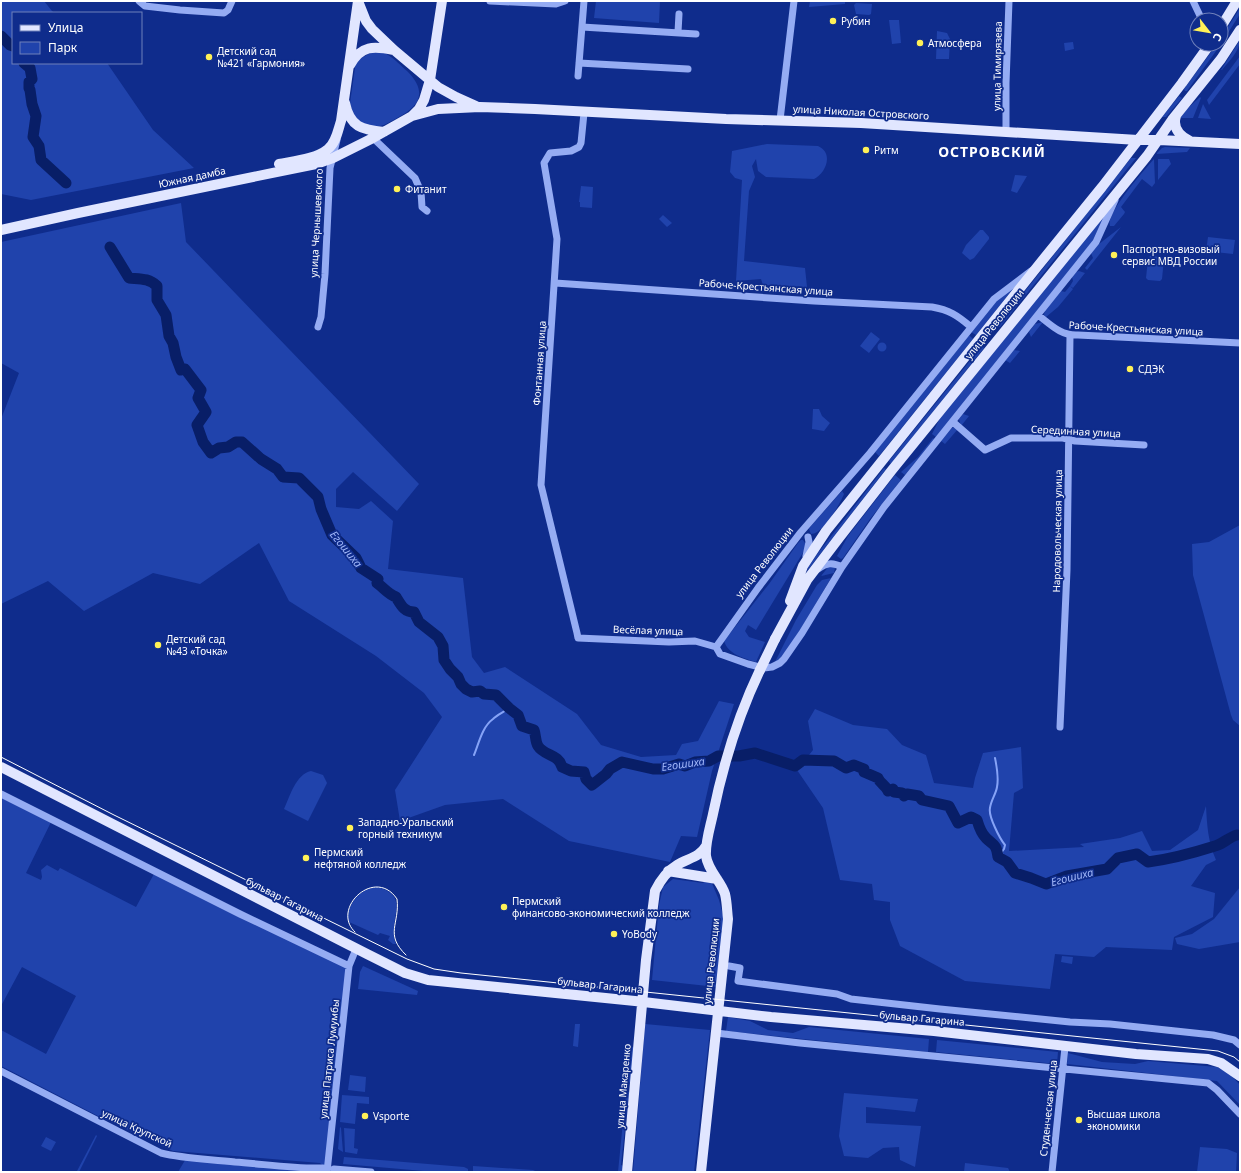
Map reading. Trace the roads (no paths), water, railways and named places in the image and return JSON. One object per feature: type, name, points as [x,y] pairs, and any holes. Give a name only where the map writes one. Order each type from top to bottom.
[{"type":"main road","name":"улица Чернышевского","points":[[358,1],[366,21],[372,29],[394,50]]},
{"type":"main road","name":"улица Чернышевского","points":[[314,156],[329,149],[336,137],[341,120],[358,1]]},
{"type":"main road","points":[[344,98],[347,113],[355,125],[366,130],[384,132],[412,116],[419,109],[424,100],[430,80],[442,1]]},
{"type":"main road","points":[[1229,14],[1237,1]]},
{"type":"main road","name":"улица Революции","points":[[718,1010],[728,919],[725,894],[708,865],[706,846],[729,750],[754,683],[775,639],[813,573],[839,538],[1004,331],[1119,191],[1221,59],[1240,30]]},
{"type":"main road","points":[[348,68],[355,56],[363,50],[372,47],[381,47],[394,50],[430,80]]},
{"type":"main road","name":"улица Революции","points":[[775,639],[803,566],[826,531],[1037,266],[1102,187],[1205,52]]},
{"type":"main road","name":"улица Николая Островского","points":[[430,80],[438,88],[480,107]]},
{"type":"main road","points":[[1182,83],[1181,90],[1183,94],[1188,96],[1194,93]]},
{"type":"main road","name":"улица Николая Островского","points":[[412,116],[438,109],[480,107],[584,113],[780,120],[1138,140],[1240,144]]},
{"type":"main road","points":[[1176,116],[1174,121],[1176,129],[1183,138],[1190,141]]},
{"type":"main road","name":"Южная дамба","points":[[1,230],[316,164],[333,158],[384,132]]},
{"type":"main road","name":"Южная дамба","points":[[1,223],[233,175],[314,156]]},
{"type":"main road","points":[[993,323],[992,326],[994,331],[1000,333],[1004,331]]},
{"type":"main road","name":"бульвар Гагарина","points":[[1,767],[356,949],[405,972],[428,980],[849,1024],[941,1031],[1065,1047],[1208,1059],[1221,1063],[1240,1076]]},
{"type":"main road","points":[[643,1002],[655,891],[660,881],[668,871],[676,865],[696,856],[702,852],[706,846]]},
{"type":"main road","points":[[668,871],[717,879]]},
{"type":"main road","name":"улица Макаренко","points":[[627,1172],[643,1002]]},
{"type":"main road","points":[[701,1172],[718,1010]]},
{"type":"street","points":[[139,1],[145,6],[224,13],[228,10],[232,1]]},
{"type":"street","points":[[490,1],[556,4],[565,1]]},
{"type":"street","points":[[578,76],[584,1]]},
{"type":"street","points":[[780,120],[794,1]]},
{"type":"street","name":"улица Тимирязева","points":[[1006,132],[1009,1]]},
{"type":"street","points":[[1193,1],[1198,12]]},
{"type":"street","points":[[678,32],[679,14]]},
{"type":"street","points":[[582,28],[696,34]]},
{"type":"street","points":[[1201,58],[1202,52]]},
{"type":"street","points":[[579,63],[688,69]]},
{"type":"street","name":"Фонтанная улица","points":[[578,638],[541,482],[557,239],[544,163],[550,154],[571,151],[579,147],[581,143],[584,113]]},
{"type":"street","name":"улица Чернышевского","points":[[318,328],[321,317],[325,274],[330,168],[341,120]]},
{"type":"street","points":[[373,138],[416,178],[421,192],[422,207],[427,210]]},
{"type":"street","points":[[716,647],[720,654],[759,667],[772,667],[784,659],[802,633],[842,567],[884,507],[1096,242],[1119,191]]},
{"type":"street","name":"улица Революции","points":[[716,647],[721,638],[801,532],[870,453],[994,299],[1037,266]]},
{"type":"street","name":"Рабоче-Крестьянская улица","points":[[555,283],[814,301],[932,307],[944,309],[953,313],[971,327]]},
{"type":"street","name":"Рабоче-Крестьянская улица","points":[[1038,315],[1062,334],[1070,336],[1078,335],[1240,343]]},
{"type":"street","name":"Народовольческая улица","points":[[1060,727],[1066,614],[1070,336]]},
{"type":"street","name":"Серединная улица","points":[[953,422],[985,450],[1011,438],[1064,438],[1069,440],[1144,445]]},
{"type":"street","points":[[801,532],[808,537],[816,537],[826,531]]},
{"type":"street","points":[[803,566],[808,549],[808,537]]},
{"type":"street","points":[[834,563],[832,558],[833,550],[839,538]]},
{"type":"street","points":[[813,573],[822,566],[830,563],[834,563],[842,567]]},
{"type":"street","name":"Весёлая улица","points":[[578,638],[695,642],[716,647]]},
{"type":"street","points":[[1,794],[240,914],[348,966]]},
{"type":"street","name":"улица Патриса Лумумбы","points":[[328,1170],[348,966],[356,949]]},
{"type":"street","name":"бульвар Гагарина","points":[[729,966],[740,968],[738,981],[837,994],[851,999],[1070,1022],[1110,1024],[1213,1035],[1234,1040],[1240,1045]]},
{"type":"street","points":[[716,1032],[800,1043],[1208,1084],[1217,1090],[1240,1114]]},
{"type":"street","name":"Студенческая улица","points":[[1052,1172],[1065,1047]]},
{"type":"street","name":"улица Крупской","points":[[1,1071],[162,1153],[172,1156],[328,1170],[371,1172]]},
{"type":"waterway","name":"Егошиха","points":[[1,36],[12,46]]},
{"type":"waterway","name":"Егошиха","points":[[25,64],[30,68],[32,79],[29,82],[29,88],[36,116],[33,137],[39,146],[41,160],[66,183]]},
{"type":"waterway","name":"Егошиха","points":[[110,247],[129,278],[148,280],[157,286],[157,300],[166,315],[169,336],[173,343],[181,370],[185,369],[201,390],[198,398],[206,412],[197,425],[203,442],[211,453],[219,448],[228,447],[236,442],[242,442],[261,459],[277,469],[283,477],[299,478],[318,497],[321,509],[332,535],[356,558],[361,568],[378,579],[377,583],[388,593],[396,597],[405,609],[414,612],[419,622],[438,637],[443,646],[444,660],[458,677],[461,684],[472,692],[480,691],[484,694],[496,695],[518,715],[522,726],[534,730],[537,744],[544,752],[555,757],[562,767],[571,771],[584,772],[586,779],[592,785],[610,769],[622,762],[653,769],[663,769],[679,764],[685,766],[695,762],[709,761],[718,756],[739,756],[755,753],[795,766],[803,760],[834,761],[846,768],[854,765],[864,769],[864,772],[878,778],[888,791],[893,789],[894,792],[902,793],[904,796],[907,794],[919,796],[922,800],[949,806],[958,823],[971,817],[977,820],[983,834],[995,847],[998,857],[1007,862],[1015,873],[1046,884],[1067,876],[1107,869],[1118,858],[1137,854],[1148,862],[1165,859],[1218,845],[1237,835]]},
{"type":"waterway","points":[[474,755],[486,726],[489,722],[509,708]]},
{"type":"waterway","points":[[995,758],[998,772],[998,783],[990,812],[995,827],[1005,845],[998,857]]},
{"type":"tram line","points":[[1,757],[114,815],[407,959],[434,969],[1218,1051],[1234,1057],[1240,1062]]},
{"type":"tram line","points":[[355,932],[349,923],[348,912],[358,894],[367,889],[378,887],[388,890],[397,899],[397,915],[394,935],[399,948],[406,955]]},
{"type":"place","name":"Рубин","points":[[833,21]]},
{"type":"place","name":"Атмосфера","points":[[920,43]]},
{"type":"place","name":"Детский сад №421 «Гармония»","points":[[209,57]]},
{"type":"place","name":"Ритм","points":[[866,150]]},
{"type":"place","name":"Фитанит","points":[[397,189]]},
{"type":"place","name":"Паспортно-визовый сервис МВД России","points":[[1114,255]]},
{"type":"place","name":"СДЭК","points":[[1130,369]]},
{"type":"place","name":"Детский сад №43 «Точка»","points":[[158,645]]},
{"type":"place","name":"Западно-Уральский горный техникум","points":[[350,828]]},
{"type":"place","name":"Пермский нефтяной колледж","points":[[306,858]]},
{"type":"place","name":"Пермский финансово-экономический колледж","points":[[504,907]]},
{"type":"place","name":"YoBody","points":[[614,934]]},
{"type":"place","name":"Vsporte","points":[[365,1116]]},
{"type":"place","name":"Высшая школа экономики","points":[[1079,1120]]},
{"type":"district","name":"ОСТРОВСКИЙ","points":[[992,152]]}]
